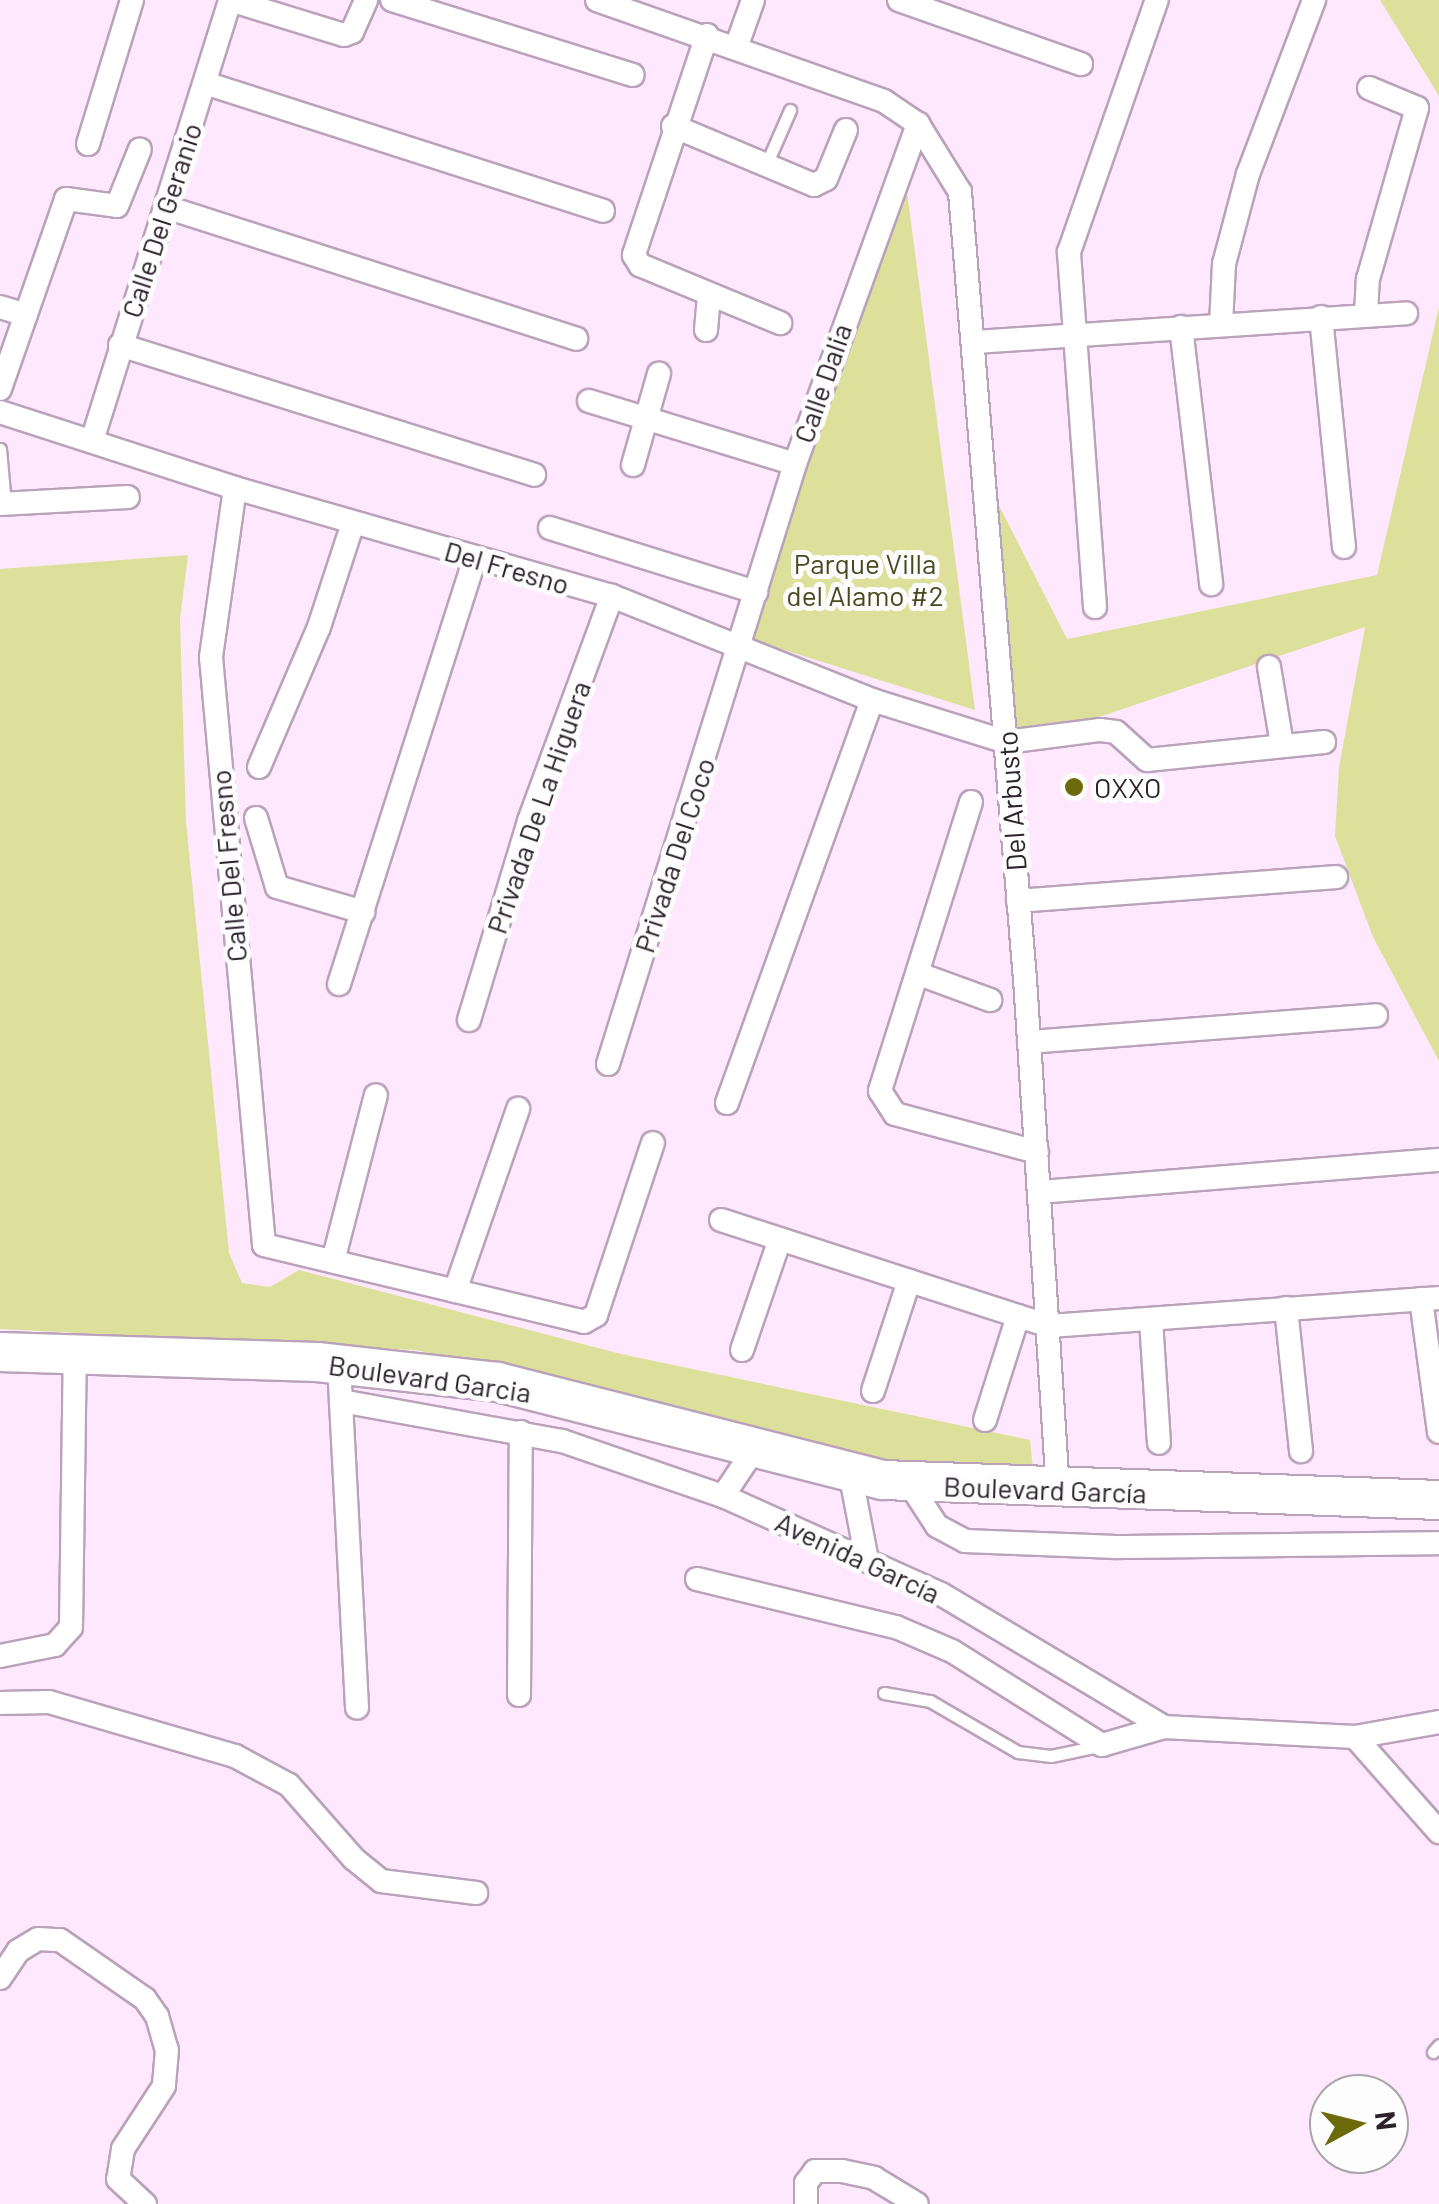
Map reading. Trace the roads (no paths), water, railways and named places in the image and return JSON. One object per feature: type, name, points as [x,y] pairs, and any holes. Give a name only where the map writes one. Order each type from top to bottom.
[{"type":"main road","name":"Boulevard Garcia","points":[[0,1352],[75,1354],[340,1382],[498,1382],[850,1472],[909,1483]]},
{"type":"main road","name":"Boulevard García","points":[[909,1483],[1058,1491],[1439,1500]]},
{"type":"street","points":[[88,144],[132,0]]},
{"type":"street","points":[[230,0],[344,35],[352,32],[366,0]]},
{"type":"street","name":"Calle Del Geranio","points":[[92,441],[230,0]]},
{"type":"street","points":[[392,0],[633,75]]},
{"type":"street","points":[[597,0],[738,44],[884,101],[918,124]]},
{"type":"street","points":[[738,44],[753,0]]},
{"type":"street","points":[[900,0],[1081,64]]},
{"type":"street","points":[[1095,608],[1070,252],[1157,0]]},
{"type":"street","points":[[1221,326],[1224,264],[1248,174],[1314,0]]},
{"type":"street","points":[[707,35],[673,126],[634,255],[640,265],[780,322]]},
{"type":"street","points":[[205,83],[604,212]]},
{"type":"street","points":[[1366,314],[1368,279],[1417,108],[1369,88]]},
{"type":"street","name":"Del Arbusto","points":[[918,124],[960,192],[1029,1042],[1058,1491]]},
{"type":"street","name":"Calle Dalia","points":[[740,646],[794,464],[918,124]]},
{"type":"street","points":[[673,126],[814,185],[826,179],[846,130]]},
{"type":"street","points":[[0,390],[66,199],[116,206],[140,149]]},
{"type":"street","points":[[166,207],[576,339]]},
{"type":"street","points":[[706,330],[709,294]]},
{"type":"street","points":[[0,307],[26,315]]},
{"type":"street","points":[[974,342],[1406,314]]},
{"type":"street","points":[[1320,318],[1344,547]]},
{"type":"street","points":[[1181,327],[1210,584]]},
{"type":"street","points":[[120,345],[534,475]]},
{"type":"street","points":[[634,465],[660,374]]},
{"type":"street","points":[[589,401],[794,464]]},
{"type":"street","name":"Del Fresno","points":[[0,412],[235,488],[612,596],[872,700],[1006,742]]},
{"type":"street","name":"Calle Del Fresno","points":[[235,488],[210,658],[264,1244],[332,1260]]},
{"type":"street","points":[[2,504],[128,498]]},
{"type":"street","points":[[259,767],[319,628],[354,523]]},
{"type":"street","points":[[550,528],[756,592]]},
{"type":"street","points":[[339,984],[475,559]]},
{"type":"street","name":"Privada De La Higuera","points":[[469,1020],[529,821],[612,596]]},
{"type":"street","name":"Privada Del Coco","points":[[608,1064],[740,646]]},
{"type":"street","points":[[1269,667],[1282,745]]},
{"type":"street","points":[[727,1102],[872,700]]},
{"type":"street","points":[[1006,742],[1100,730],[1116,732],[1147,760],[1324,742]]},
{"type":"street","points":[[971,802],[880,1092],[884,1106],[1037,1152]]},
{"type":"street","points":[[256,818],[277,886],[364,912]]},
{"type":"street","points":[[1018,901],[1336,877]]},
{"type":"street","points":[[919,974],[990,1000]]},
{"type":"street","points":[[1029,1042],[1376,1015]]},
{"type":"street","points":[[376,1095],[332,1260],[455,1292],[591,1320],[653,1143]]},
{"type":"street","points":[[455,1292],[518,1109]]},
{"type":"street","points":[[1040,1192],[1439,1160]]},
{"type":"street","points":[[721,1220],[1050,1326],[1430,1298],[1439,1432]]},
{"type":"street","points":[[742,1350],[780,1240]]},
{"type":"street","points":[[872,1392],[909,1281]]},
{"type":"street","points":[[1286,1308],[1301,1451]]},
{"type":"street","points":[[986,1420],[1018,1316]]},
{"type":"street","points":[[1150,1320],[1159,1444]]},
{"type":"street","points":[[0,1656],[55,1645],[71,1627],[75,1354]]},
{"type":"street","points":[[340,1382],[357,1708]]},
{"type":"street","name":"Avenida García","points":[[340,1382],[562,1441],[723,1496],[866,1556],[1164,1727],[1354,1737],[1439,1722]]},
{"type":"street","points":[[562,1441],[572,1402]]},
{"type":"street","points":[[519,1694],[520,1432]]},
{"type":"street","points":[[723,1496],[754,1448]]},
{"type":"street","points":[[850,1472],[866,1556]]},
{"type":"street","name":"Boulevard García","points":[[909,1483],[937,1526],[965,1541],[1116,1548],[1439,1543]]},
{"type":"street","points":[[697,1579],[896,1627],[952,1650],[1102,1745],[1164,1727]]},
{"type":"street","points":[[0,1703],[49,1702],[236,1756],[289,1785],[381,1881],[476,1893]]},
{"type":"street","points":[[1354,1737],[1439,1832]]},
{"type":"street","points":[[0,1978],[18,1951],[38,1939],[60,1940],[145,1999],[157,2016],[167,2050],[164,2086],[123,2149],[118,2179],[145,2204]]},
{"type":"street","points":[[806,2204],[806,2183],[815,2172],[828,2171],[874,2178],[917,2204]]},
{"type":"lane","points":[[766,165],[790,110]]},
{"type":"lane","points":[[0,450],[2,504]]},
{"type":"lane","points":[[884,1694],[930,1701],[1018,1752],[1050,1756],[1102,1745]]},
{"type":"place","name":"OXXO","points":[[1074,787]]},
{"type":"park label","name":"Parque Villa del Alamo #2","points":[[865,579]]}]
